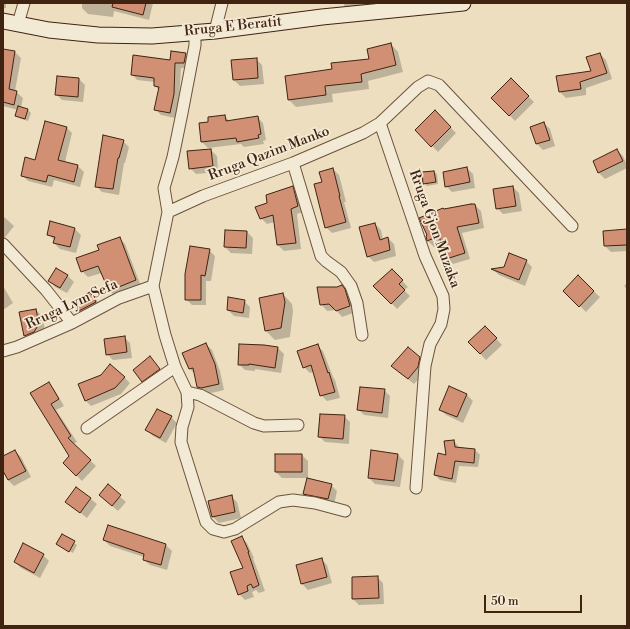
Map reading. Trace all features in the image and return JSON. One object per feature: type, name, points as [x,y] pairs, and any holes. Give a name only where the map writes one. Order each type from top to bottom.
[{"type":"main road","name":"Rruga E Beratit","points":[[3,21],[49,30],[98,35],[152,36],[215,31],[322,17],[463,3]]},
{"type":"street","points":[[18,24],[24,3]]},
{"type":"street","points":[[215,31],[222,3]]},
{"type":"street","points":[[195,32],[195,46],[182,113],[173,157],[164,188],[168,212],[153,286],[165,335],[175,367],[187,392],[188,407],[182,427],[181,442],[206,522],[213,529],[224,532],[235,529],[279,502],[293,500],[315,503],[345,512]]},
{"type":"street","name":"Rruga Qazim Manko","points":[[168,212],[202,196],[293,163],[363,133],[380,123],[418,87],[428,81],[439,85],[572,226]]},
{"type":"street","name":"Rruga Gjon Muzaka","points":[[380,123],[425,256],[443,296],[444,308],[441,324],[430,344],[425,366],[416,488]]},
{"type":"street","points":[[293,163],[321,256],[341,272],[351,286],[357,303],[362,335]]},
{"type":"street","points":[[3,244],[46,290],[72,323]]},
{"type":"street","name":"Rruga Lym Sefa","points":[[3,351],[17,347],[72,323],[119,298],[153,286]]},
{"type":"street","points":[[87,428],[175,367]]},
{"type":"street","points":[[187,392],[200,395],[254,423],[264,426],[298,425]]},
{"type":"building","points":[[113,3],[146,3],[143,15],[112,7]]},
{"type":"building","points":[[391,43],[396,65],[361,74],[362,82],[325,86],[326,95],[288,100],[285,76],[332,69],[331,63],[369,59],[367,49]]},
{"type":"building","points":[[3,49],[15,51],[9,89],[17,91],[14,105],[3,102]]},
{"type":"building","points":[[171,51],[186,53],[184,63],[175,63],[174,94],[170,113],[154,110],[159,87],[154,86],[154,78],[131,75],[133,55],[170,60]]},
{"type":"building","points":[[600,53],[607,73],[580,82],[581,89],[559,92],[556,76],[591,71],[586,57]]},
{"type":"building","points":[[257,58],[258,78],[233,80],[231,60]]},
{"type":"building","points":[[57,76],[79,78],[78,97],[55,95]]},
{"type":"building","points":[[511,78],[529,96],[509,116],[491,98]]},
{"type":"building","points":[[18,106],[28,109],[25,119],[15,116]]},
{"type":"building","points":[[435,110],[451,127],[431,147],[415,130]]},
{"type":"building","points":[[225,115],[226,121],[258,116],[261,134],[258,135],[259,138],[237,142],[236,138],[201,142],[199,123],[208,122],[208,117]]},
{"type":"building","points":[[45,121],[67,127],[58,160],[78,165],[74,182],[48,175],[46,182],[21,176],[25,157],[35,160]]},
{"type":"building","points":[[544,122],[550,140],[536,144],[530,127]]},
{"type":"building","points":[[103,135],[124,140],[118,158],[113,189],[95,187]]},
{"type":"building","points":[[211,149],[213,166],[189,169],[187,151]]},
{"type":"building","points":[[617,149],[623,161],[598,173],[593,161]]},
{"type":"building","points":[[467,167],[470,182],[445,187],[443,172]]},
{"type":"building","points":[[333,168],[346,222],[325,228],[314,184],[322,182],[319,172]]},
{"type":"building","points":[[434,171],[436,182],[423,184],[422,172]]},
{"type":"building","points":[[293,186],[298,206],[291,209],[296,243],[277,245],[273,215],[260,219],[255,207],[267,203],[266,195]]},
{"type":"building","points":[[513,186],[516,206],[496,209],[493,189]]},
{"type":"building","points":[[475,204],[479,223],[457,227],[465,253],[446,259],[439,236],[427,241],[427,235],[419,218],[443,208]]},
{"type":"building","points":[[50,221],[75,228],[70,247],[53,243],[55,237],[47,235]]},
{"type":"building","points":[[375,223],[380,240],[388,237],[390,250],[367,257],[359,227]]},
{"type":"building","points":[[627,229],[627,245],[604,246],[603,231]]},
{"type":"building","points":[[225,230],[247,231],[246,248],[224,247]]},
{"type":"building","points":[[120,237],[136,280],[109,291],[98,266],[81,272],[76,258],[99,250],[97,245]]},
{"type":"building","points":[[190,246],[210,249],[205,276],[201,275],[201,300],[185,300],[185,274]]},
{"type":"building","points":[[509,253],[527,260],[519,280],[491,269],[504,267]]},
{"type":"building","points":[[56,268],[68,275],[60,288],[48,281]]},
{"type":"building","points":[[392,269],[403,280],[399,284],[405,290],[391,304],[373,286]]},
{"type":"building","points":[[578,275],[594,291],[579,307],[563,291]]},
{"type":"building","points":[[342,285],[345,289],[350,306],[336,311],[329,304],[320,305],[317,287],[337,287]]},
{"type":"building","points":[[90,292],[96,302],[77,312],[72,302]]},
{"type":"building","points":[[283,293],[285,302],[281,328],[265,331],[259,298]]},
{"type":"building","points":[[228,297],[245,300],[243,313],[227,310]]},
{"type":"building","points":[[36,309],[39,324],[34,332],[24,336],[19,312]]},
{"type":"building","points":[[485,326],[497,338],[480,354],[468,342]]},
{"type":"building","points":[[125,336],[127,352],[106,355],[104,339]]},
{"type":"building","points":[[206,343],[215,364],[219,384],[201,388],[197,387],[193,368],[189,369],[182,353]]},
{"type":"building","points":[[239,344],[278,347],[275,368],[249,364],[238,365]]},
{"type":"building","points":[[318,344],[335,392],[320,396],[311,365],[303,368],[297,351]]},
{"type":"building","points":[[408,347],[420,357],[418,367],[408,379],[391,366]]},
{"type":"building","points":[[150,356],[160,369],[142,382],[133,370]]},
{"type":"building","points":[[110,364],[125,377],[115,388],[85,401],[78,384],[101,375]]},
{"type":"building","points":[[49,382],[59,399],[51,404],[71,436],[68,438],[91,460],[76,476],[63,463],[69,456],[30,393]]},
{"type":"building","points":[[449,386],[467,394],[457,417],[439,410]]},
{"type":"building","points":[[360,387],[385,389],[382,413],[357,410]]},
{"type":"building","points":[[157,409],[172,416],[160,438],[145,430]]},
{"type":"building","points":[[320,414],[345,415],[343,439],[318,437]]},
{"type":"building","points":[[454,440],[455,447],[475,449],[474,463],[455,461],[452,479],[434,475],[438,453],[446,455],[444,441]]},
{"type":"building","points":[[15,450],[26,471],[8,480],[3,471],[3,456]]},
{"type":"building","points":[[371,450],[398,454],[394,481],[368,478]]},
{"type":"building","points":[[275,454],[302,454],[302,472],[275,472]]},
{"type":"building","points":[[307,478],[332,484],[328,499],[303,494]]},
{"type":"building","points":[[108,484],[121,495],[112,506],[99,495]]},
{"type":"building","points":[[76,487],[91,498],[80,513],[65,502]]},
{"type":"building","points":[[232,495],[235,512],[212,517],[208,501]]},
{"type":"building","points":[[108,525],[166,544],[161,565],[143,560],[144,554],[103,540]]},
{"type":"building","points":[[62,534],[75,541],[69,552],[56,544]]},
{"type":"building","points":[[242,536],[249,552],[259,585],[253,588],[251,584],[247,586],[248,591],[238,595],[230,572],[243,568],[231,541]]},
{"type":"building","points":[[23,543],[44,554],[34,573],[14,562]]},
{"type":"building","points":[[322,558],[327,577],[301,584],[296,565]]},
{"type":"building","points":[[378,576],[379,598],[352,599],[352,577]]}]
